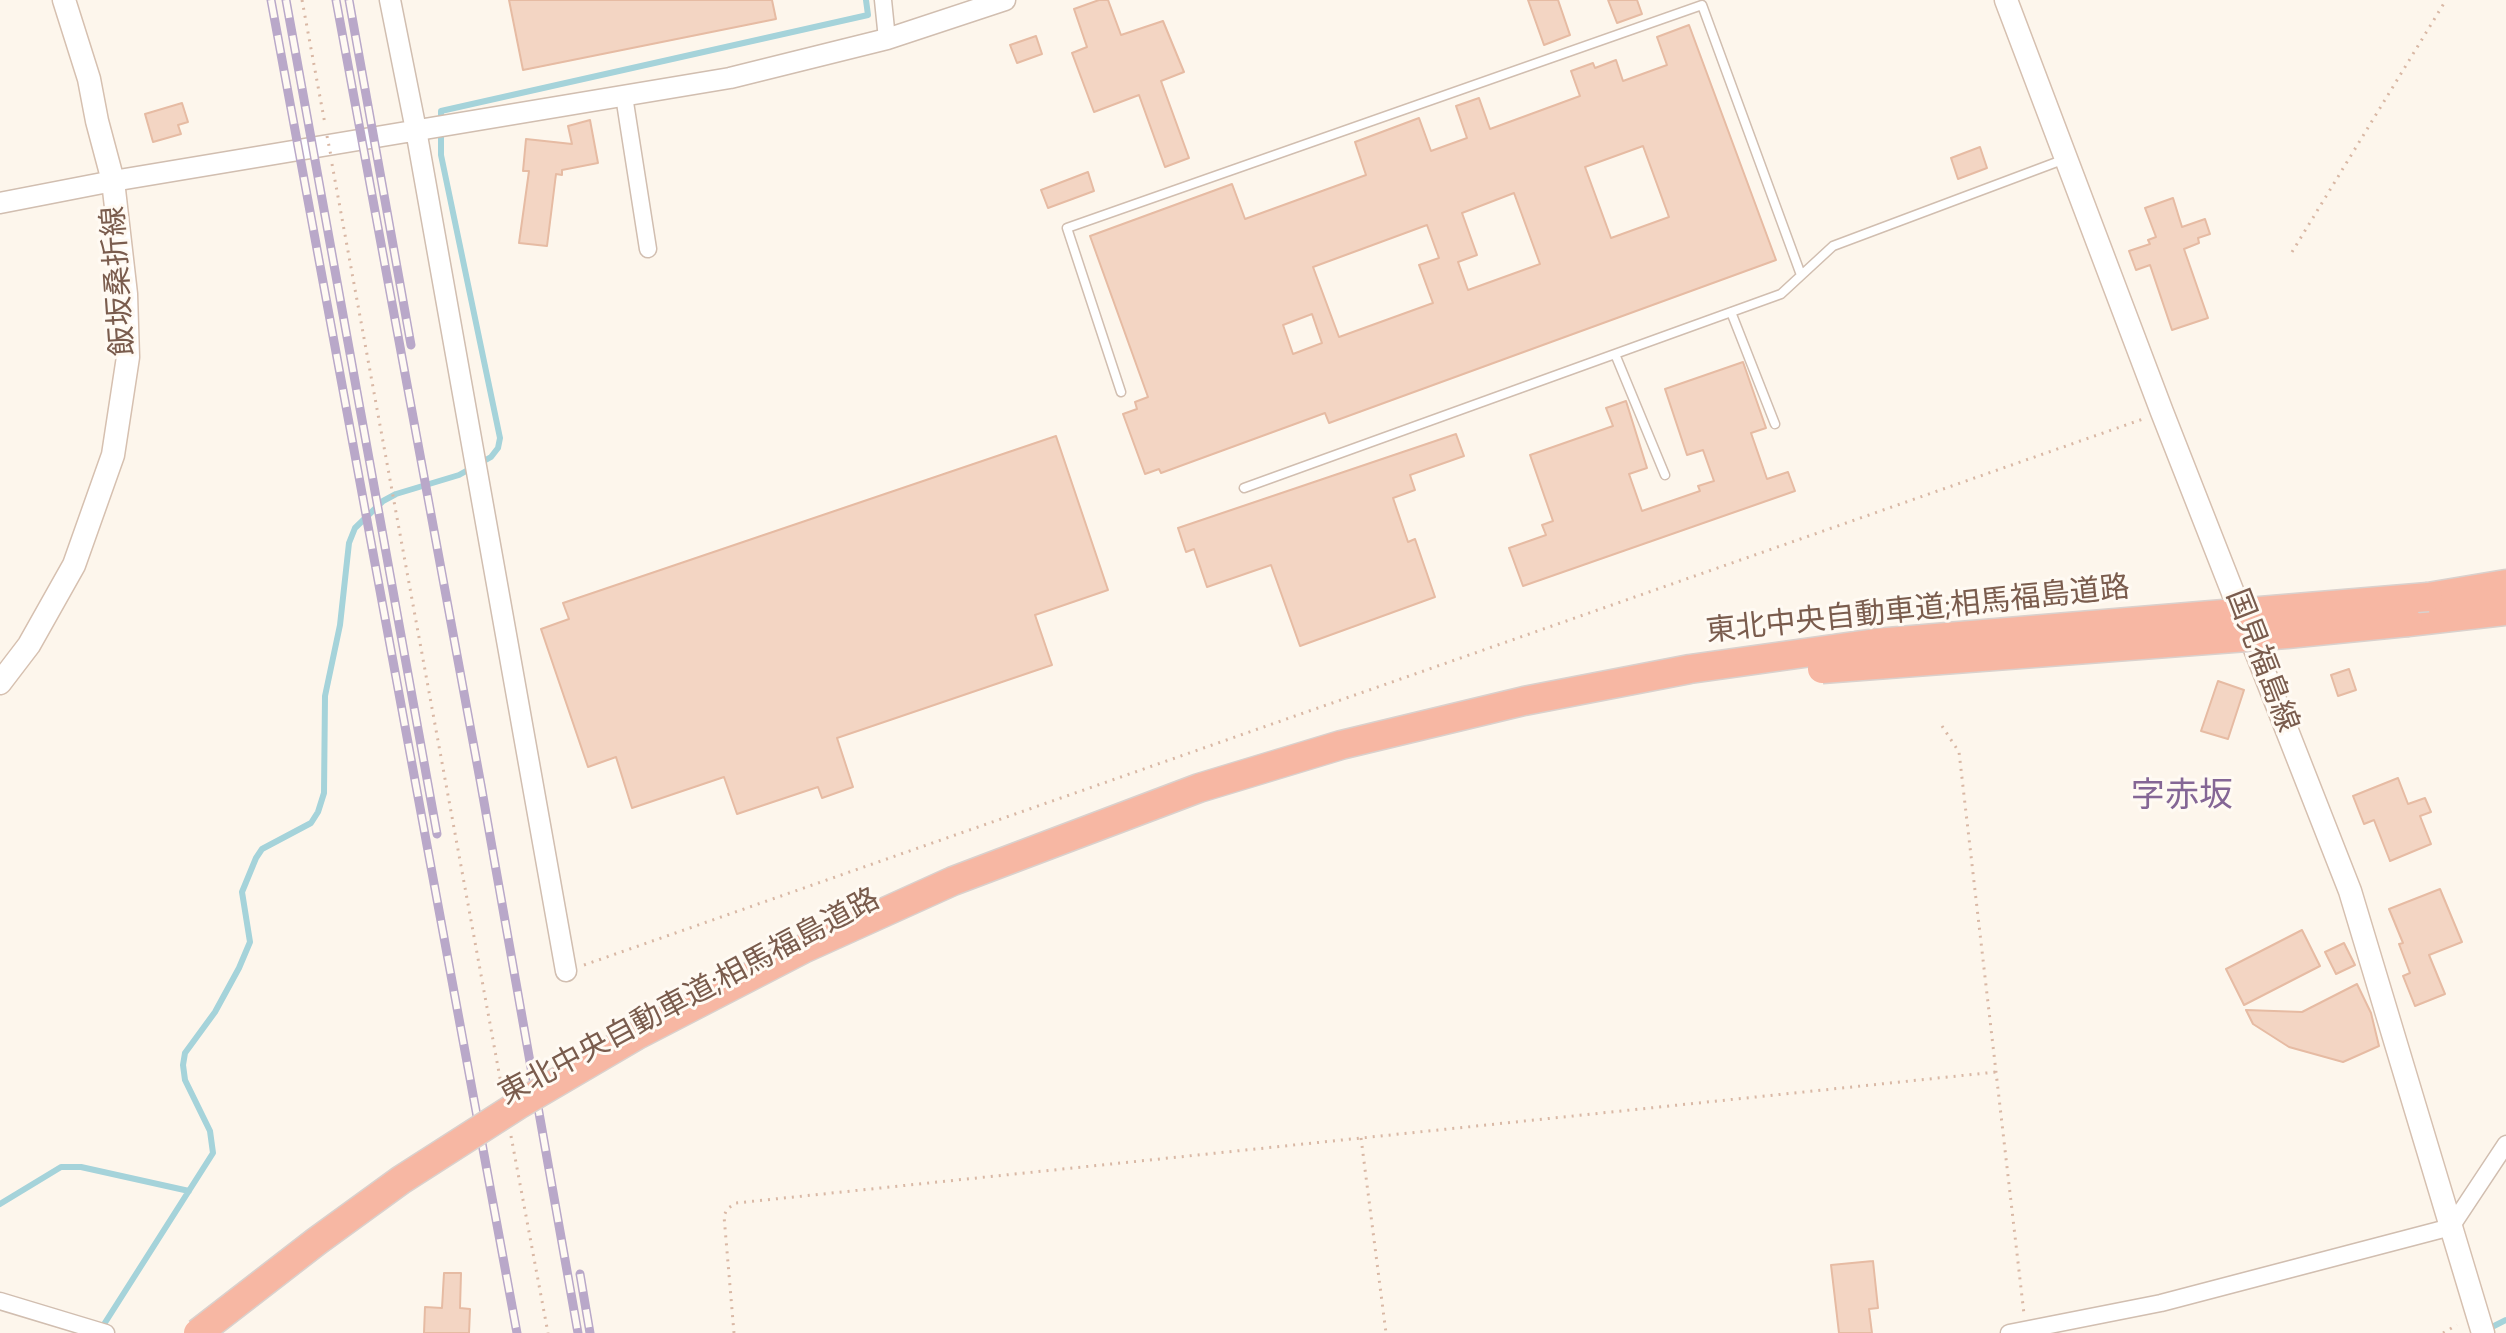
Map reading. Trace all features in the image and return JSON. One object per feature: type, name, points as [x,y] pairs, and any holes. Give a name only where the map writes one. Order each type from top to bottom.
[{"type":"highway","name":"東北中央自動車道;相馬福島道路","points":[[198,1333],[401,1180],[518,1105],[639,1034],[803,949],[953,881],[1199,788],[1402,730],[1524,701],[1690,669],[1876,643],[2428,597],[2506,586]]},
{"type":"highway","name":"東北中央自動車道;相馬福島道路","points":[[226,1333],[366,1227],[472,1155],[602,1076],[809,965],[944,903],[1104,839],[1213,801],[1367,756],[1539,716],[1718,682],[1850,666],[2287,634],[2506,611]]},
{"type":"highway","points":[[2408,622],[2506,624]]},
{"type":"main road","name":"飯坂桑折線","points":[[0,683],[29,645],[74,565],[113,455],[128,357],[126,294],[113,181],[89,79],[64,0]]},
{"type":"main road","name":"国見福島線","points":[[2006,0],[2162,412],[2350,891],[2482,1327]]},
{"type":"street","points":[[390,0],[566,971]]},
{"type":"street","points":[[883,0],[887,39]]},
{"type":"street","points":[[0,203],[113,181],[730,78],[887,39],[1005,0]]},
{"type":"street","points":[[624,96],[648,249]]},
{"type":"street","points":[[2017,1331],[2161,1303],[2451,1227],[2506,1144]]},
{"type":"street","points":[[0,1301],[105,1333]]},
{"type":"lane","points":[[1121,392],[1067,228],[1702,2],[1801,275]]},
{"type":"lane","points":[[1244,488],[1781,294],[1833,246],[2066,158]]},
{"type":"lane","points":[[1731,312],[1775,424]]},
{"type":"lane","points":[[1615,354],[1665,475]]},
{"type":"path","points":[[302,0],[504,1102]]},
{"type":"path","points":[[2292,252],[2446,0]]},
{"type":"path","points":[[566,971],[2162,412]]},
{"type":"path","points":[[1942,726],[1959,752],[1996,1072],[2017,1331]]},
{"type":"path","points":[[734,1333],[724,1216],[727,1209],[736,1203],[1996,1072]]},
{"type":"path","points":[[510,1133],[548,1333]]},
{"type":"path","points":[[1361,1138],[1386,1333]]},
{"type":"building","points":[[509,0],[772,0],[776,19],[523,70]]},
{"type":"building","points":[[1108,0],[1121,35],[1163,21],[1184,72],[1161,81],[1189,158],[1165,167],[1139,95],[1094,112],[1072,53],[1087,47],[1074,9]]},
{"type":"building","points":[[1528,0],[1558,0],[1570,35],[1544,45]]},
{"type":"building","points":[[1608,0],[1637,0],[1642,14],[1617,23]]},
{"type":"building","points":[[1689,25],[1776,260],[1329,423],[1325,413],[1161,473],[1159,469],[1145,474],[1123,414],[1137,409],[1135,402],[1148,397],[1090,236],[1232,184],[1245,219],[1366,175],[1355,142],[1419,118],[1431,151],[1467,138],[1456,106],[1479,98],[1490,129],[1580,96],[1571,71],[1593,63],[1595,68],[1616,60],[1623,81],[1667,65],[1657,37]],"holes":[[[1643,146],[1669,217],[1611,238],[1585,167]],[[1514,193],[1540,264],[1468,290],[1458,262],[1477,255],[1462,213]],[[1427,225],[1439,258],[1419,265],[1433,303],[1339,337],[1313,267]],[[1312,314],[1322,343],[1293,354],[1283,325]]]},
{"type":"building","points":[[1036,36],[1042,54],[1017,63],[1010,45]]},
{"type":"building","points":[[182,103],[188,122],[178,125],[181,134],[153,142],[145,114]]},
{"type":"building","points":[[590,120],[598,163],[562,170],[562,175],[556,174],[547,246],[519,243],[529,171],[523,171],[526,139],[572,144],[568,126]]},
{"type":"building","points":[[1980,147],[1987,168],[1958,179],[1951,158]]},
{"type":"building","points":[[1088,172],[1094,191],[1048,208],[1041,190]]},
{"type":"building","points":[[2173,198],[2182,227],[2205,219],[2210,234],[2198,238],[2199,243],[2184,249],[2208,318],[2172,330],[2150,265],[2136,270],[2129,251],[2150,244],[2148,240],[2156,237],[2145,208]]},
{"type":"building","points":[[1743,362],[1766,428],[1751,433],[1767,479],[1788,472],[1795,491],[1523,586],[1509,548],[1546,535],[1542,525],[1553,521],[1530,455],[1613,426],[1606,408],[1626,401],[1647,468],[1629,474],[1642,511],[1700,491],[1698,486],[1714,481],[1703,450],[1687,455],[1665,389]]},
{"type":"building","points":[[1456,434],[1464,456],[1410,475],[1415,490],[1393,498],[1408,542],[1415,539],[1435,597],[1300,646],[1271,565],[1207,587],[1194,549],[1186,552],[1178,528]]},
{"type":"building","points":[[1056,436],[1108,590],[1035,615],[1052,665],[837,738],[853,787],[822,798],[818,787],[737,814],[724,777],[632,808],[616,757],[588,767],[541,629],[569,619],[563,603]]},
{"type":"building","points":[[2349,669],[2356,690],[2338,696],[2331,675]]},
{"type":"building","points":[[2218,681],[2244,690],[2228,739],[2201,731]]},
{"type":"building","points":[[2398,778],[2408,804],[2425,798],[2431,812],[2420,816],[2431,844],[2390,861],[2374,820],[2364,824],[2353,796]]},
{"type":"building","points":[[2440,889],[2462,942],[2429,955],[2445,994],[2415,1006],[2403,976],[2410,973],[2399,944],[2403,943],[2389,909]]},
{"type":"building","points":[[2302,930],[2320,966],[2244,1005],[2226,969]]},
{"type":"building","points":[[2344,943],[2355,965],[2336,974],[2325,952]]},
{"type":"building","points":[[2357,984],[2371,1013],[2379,1046],[2343,1062],[2289,1047],[2253,1024],[2246,1010],[2302,1012]]},
{"type":"building","points":[[1873,1261],[1878,1308],[1869,1309],[1872,1333],[1839,1333],[1831,1265]]},
{"type":"building","points":[[444,1273],[461,1273],[460,1308],[470,1309],[469,1333],[424,1333],[425,1307],[442,1308]]},
{"type":"waterway","points":[[101,1329],[213,1153],[210,1131],[185,1080],[185,1053],[215,1012],[250,942],[242,892],[256,858],[262,849],[311,823],[318,812],[324,793],[325,696],[340,625],[349,543],[355,528],[383,501],[396,494],[459,475],[491,457],[498,448],[500,438],[441,155],[441,111],[868,15],[866,0]]},
{"type":"waterway","points":[[0,1204],[61,1167],[81,1167],[189,1191]]},
{"type":"waterway","points":[[2488,1329],[2506,1320]]},
{"type":"railway","points":[[271,0],[517,1333]]},
{"type":"railway","points":[[286,0],[437,834]]},
{"type":"railway","points":[[336,0],[481,785],[578,1333]]},
{"type":"railway","points":[[349,0],[411,345]]},
{"type":"railway","points":[[580,1274],[590,1333]]},
{"type":"district","name":"字赤坂","points":[[2182,797]]}]
